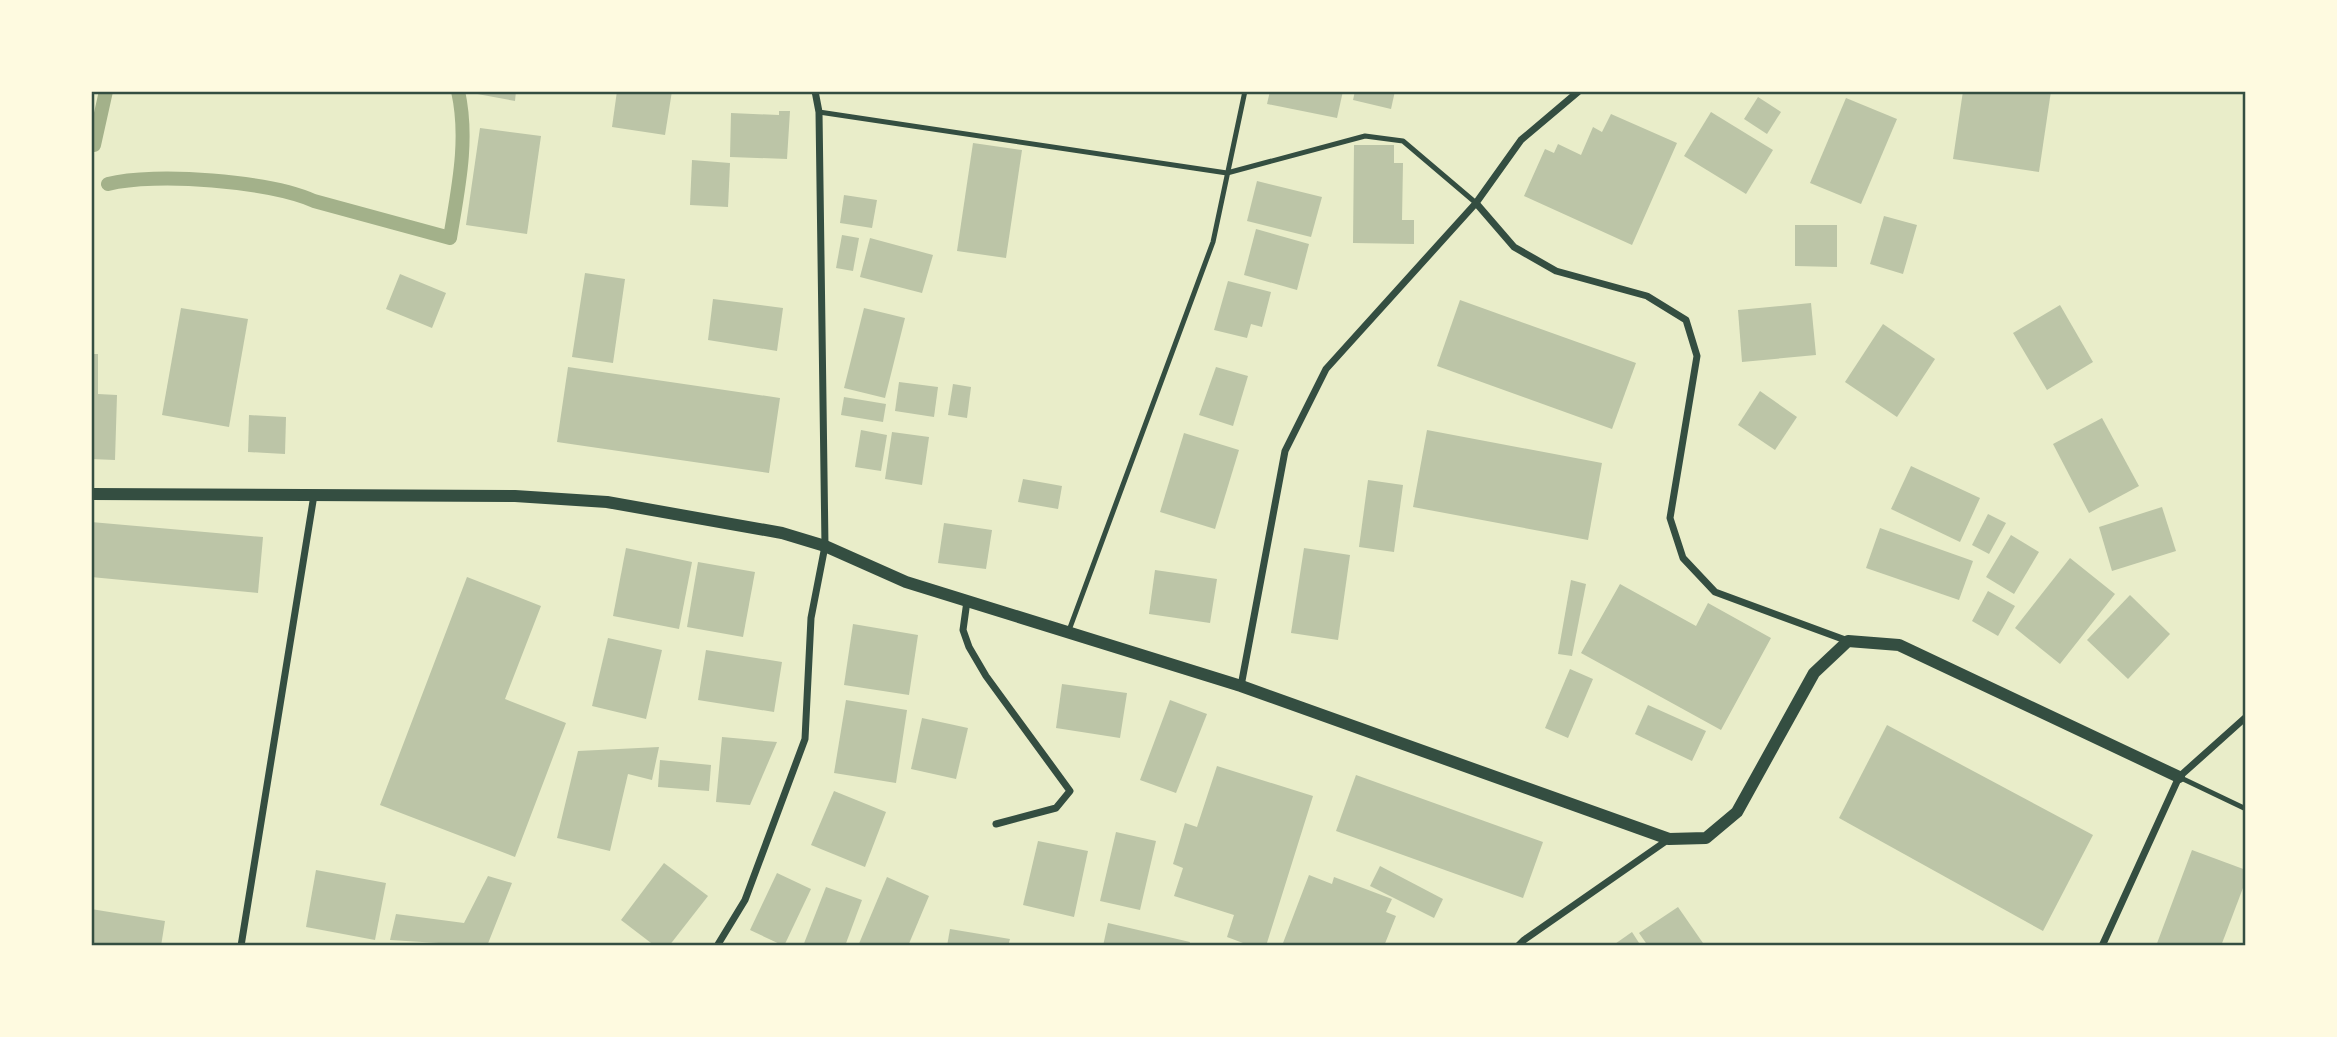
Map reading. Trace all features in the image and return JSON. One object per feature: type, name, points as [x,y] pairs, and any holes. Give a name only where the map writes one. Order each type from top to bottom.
[{"type":"street","points":[[717,946],[744,900],[805,739],[811,618],[825,546],[819,112],[815,91]]},
{"type":"street","points":[[1241,686],[1285,451],[1326,369],[1476,203],[1521,140],[1579,91]]},
{"type":"street","points":[[1476,203],[1514,247],[1556,271],[1647,296],[1686,320],[1697,356],[1670,519],[1683,558],[1715,592],[1848,641],[1899,645],[2179,778]]},
{"type":"street","points":[[91,494],[515,496],[607,502],[782,533],[825,546],[906,582],[1241,686],[1668,839],[1706,838],[1737,812],[1814,673],[1848,641]]},
{"type":"street","points":[[242,946],[314,495]]},
{"type":"street","points":[[967,601],[963,630],[969,647],[986,676],[1070,791],[1056,808],[996,824]]},
{"type":"street","points":[[2102,946],[2179,778],[2246,717]]},
{"type":"street","points":[[1518,946],[1668,839]]},
{"type":"lane","points":[[1068,633],[1213,242],[1245,91]]},
{"type":"lane","points":[[819,112],[1227,173],[1365,136],[1403,141],[1476,203]]},
{"type":"lane","points":[[2179,778],[2246,809]]},
{"type":"building","points":[[461,91],[516,91],[515,101]]},
{"type":"building","points":[[617,91],[672,91],[665,135],[612,127]]},
{"type":"building","points":[[1270,91],[1343,91],[1337,118],[1267,104]]},
{"type":"building","points":[[1355,91],[1395,91],[1391,109],[1353,100]]},
{"type":"building","points":[[1963,91],[2051,91],[2039,172],[1953,159]]},
{"type":"building","points":[[1758,97],[1781,112],[1767,134],[1744,119]]},
{"type":"building","points":[[1846,98],[1897,119],[1861,204],[1810,183]]},
{"type":"building","points":[[779,111],[790,111],[787,159],[730,157],[731,113],[779,115]]},
{"type":"building","points":[[1711,112],[1773,150],[1746,194],[1684,156]]},
{"type":"building","points":[[1611,114],[1677,143],[1632,245],[1524,196],[1545,149],[1554,153],[1558,144],[1581,155],[1593,127],[1602,132]]},
{"type":"building","points":[[480,128],[541,136],[527,234],[466,225]]},
{"type":"building","points":[[973,143],[1022,150],[1006,258],[957,251]]},
{"type":"building","points":[[1354,145],[1394,145],[1394,163],[1403,163],[1402,220],[1414,220],[1414,244],[1353,243]]},
{"type":"building","points":[[692,160],[730,163],[728,207],[690,205]]},
{"type":"building","points":[[1257,181],[1322,197],[1311,237],[1247,221]]},
{"type":"building","points":[[844,195],[877,200],[872,228],[840,223]]},
{"type":"building","points":[[1884,216],[1917,225],[1903,274],[1870,264]]},
{"type":"building","points":[[1795,225],[1837,225],[1837,267],[1795,266]]},
{"type":"building","points":[[1256,229],[1309,244],[1297,290],[1244,275]]},
{"type":"building","points":[[842,235],[859,238],[853,271],[836,268]]},
{"type":"building","points":[[870,238],[933,255],[922,293],[860,277]]},
{"type":"building","points":[[585,273],[625,279],[613,363],[572,357]]},
{"type":"building","points":[[400,274],[446,293],[432,328],[386,309]]},
{"type":"building","points":[[1228,281],[1271,292],[1262,327],[1251,324],[1247,338],[1214,330]]},
{"type":"building","points":[[713,299],[783,308],[777,351],[708,340]]},
{"type":"building","points":[[1460,300],[1636,363],[1612,429],[1437,366]]},
{"type":"building","points":[[1811,303],[1816,355],[1742,362],[1738,310]]},
{"type":"building","points":[[2060,305],[2093,362],[2047,390],[2013,333]]},
{"type":"building","points":[[181,308],[248,319],[229,427],[162,415]]},
{"type":"building","points":[[864,308],[905,318],[885,398],[844,388]]},
{"type":"building","points":[[1883,324],[1935,359],[1897,417],[1845,382]]},
{"type":"building","points":[[91,354],[98,354],[98,394],[117,395],[115,460],[91,459]]},
{"type":"building","points":[[568,367],[780,398],[769,473],[557,442]]},
{"type":"building","points":[[1216,367],[1248,376],[1233,426],[1199,415]]},
{"type":"building","points":[[899,382],[938,387],[934,417],[895,411]]},
{"type":"building","points":[[953,384],[971,387],[967,418],[948,415]]},
{"type":"building","points":[[1760,391],[1797,417],[1775,450],[1738,425]]},
{"type":"building","points":[[844,397],[886,404],[883,422],[841,415]]},
{"type":"building","points":[[249,415],[286,417],[285,454],[248,452]]},
{"type":"building","points":[[2102,418],[2139,486],[2089,513],[2053,444]]},
{"type":"building","points":[[861,430],[887,435],[881,471],[855,467]]},
{"type":"building","points":[[1427,430],[1602,463],[1588,540],[1413,507]]},
{"type":"building","points":[[892,432],[929,437],[922,485],[885,479]]},
{"type":"building","points":[[1184,433],[1239,450],[1215,529],[1160,512]]},
{"type":"building","points":[[1911,466],[1980,498],[1960,542],[1891,509]]},
{"type":"building","points":[[1023,479],[1062,486],[1058,509],[1018,502]]},
{"type":"building","points":[[1368,480],[1403,485],[1394,552],[1359,547]]},
{"type":"building","points":[[2162,507],[2176,551],[2112,571],[2099,527]]},
{"type":"building","points":[[1988,514],[2006,523],[1989,554],[1972,545]]},
{"type":"building","points":[[91,522],[263,537],[258,593],[91,577]]},
{"type":"building","points":[[944,523],[992,530],[986,569],[938,563]]},
{"type":"building","points":[[1880,528],[1973,561],[1959,600],[1866,568]]},
{"type":"building","points":[[2011,535],[2039,552],[2014,594],[1986,577]]},
{"type":"building","points":[[626,548],[692,562],[679,629],[613,616]]},
{"type":"building","points":[[1304,548],[1350,555],[1338,640],[1291,633]]},
{"type":"building","points":[[2070,558],[2115,594],[2060,664],[2015,628]]},
{"type":"building","points":[[698,562],[755,572],[743,637],[687,627]]},
{"type":"building","points":[[1155,570],[1217,579],[1210,623],[1149,614]]},
{"type":"building","points":[[467,577],[541,606],[505,699],[566,723],[515,857],[380,805]]},
{"type":"building","points":[[1571,580],[1586,584],[1572,656],[1558,654]]},
{"type":"building","points":[[1620,584],[1696,626],[1708,603],[1771,638],[1721,730],[1581,653]]},
{"type":"building","points":[[1988,591],[2015,606],[1998,636],[1972,621]]},
{"type":"building","points":[[2130,595],[2170,634],[2128,679],[2087,640]]},
{"type":"building","points":[[853,624],[918,635],[909,695],[844,685]]},
{"type":"building","points":[[608,638],[662,650],[646,719],[592,706]]},
{"type":"building","points":[[706,650],[782,662],[774,712],[698,700]]},
{"type":"building","points":[[1570,669],[1593,679],[1568,738],[1545,728]]},
{"type":"building","points":[[1062,684],[1127,693],[1120,738],[1056,728]]},
{"type":"building","points":[[846,700],[907,710],[896,783],[834,773]]},
{"type":"building","points":[[1170,700],[1207,714],[1176,793],[1140,780]]},
{"type":"building","points":[[1648,705],[1706,731],[1692,761],[1635,734]]},
{"type":"building","points":[[922,718],[968,728],[956,779],[911,769]]},
{"type":"building","points":[[1887,725],[2093,835],[2043,931],[1839,818]]},
{"type":"building","points":[[722,737],[777,742],[750,805],[716,802]]},
{"type":"building","points":[[659,747],[652,780],[628,774],[610,851],[557,838],[578,751]]},
{"type":"building","points":[[660,760],[711,765],[709,791],[658,787]]},
{"type":"building","points":[[1217,766],[1313,796],[1266,946],[1242,946],[1243,943],[1227,937],[1234,915],[1174,896],[1183,868],[1173,864],[1185,823],[1197,827]]},
{"type":"building","points":[[1356,775],[1543,842],[1523,898],[1336,831]]},
{"type":"building","points":[[834,791],[886,812],[865,867],[811,845]]},
{"type":"building","points":[[1116,832],[1156,841],[1140,910],[1100,901]]},
{"type":"building","points":[[1038,841],[1088,851],[1074,917],[1023,905]]},
{"type":"building","points":[[2192,850],[2246,870],[2246,880],[2221,946],[2156,946]]},
{"type":"building","points":[[664,863],[708,896],[669,946],[655,946],[621,920]]},
{"type":"building","points":[[1380,866],[1443,899],[1434,918],[1370,886]]},
{"type":"building","points":[[316,870],[386,883],[375,940],[306,927]]},
{"type":"building","points":[[777,873],[811,889],[784,946],[750,930]]},
{"type":"building","points":[[1309,875],[1332,884],[1334,877],[1392,899],[1386,912],[1396,916],[1384,946],[1292,946],[1283,943]]},
{"type":"building","points":[[488,876],[512,883],[487,946],[390,940],[396,914],[464,923]]},
{"type":"building","points":[[887,877],[929,896],[908,946],[858,946]]},
{"type":"building","points":[[826,887],[862,900],[845,946],[803,946]]},
{"type":"building","points":[[1678,907],[1705,946],[1648,946],[1639,933]]},
{"type":"building","points":[[91,909],[165,921],[161,946],[91,946]]},
{"type":"building","points":[[1108,923],[1190,942],[1189,946],[1103,946]]},
{"type":"building","points":[[950,929],[1010,939],[1008,946],[947,946]]},
{"type":"building","points":[[1632,932],[1641,946],[1612,946]]},
{"type":"waterway","points":[[91,144],[94,145],[106,91]]},
{"type":"waterway","points":[[108,184],[129,180],[182,179],[270,188],[450,238],[459,183],[463,128],[458,91]]}]
